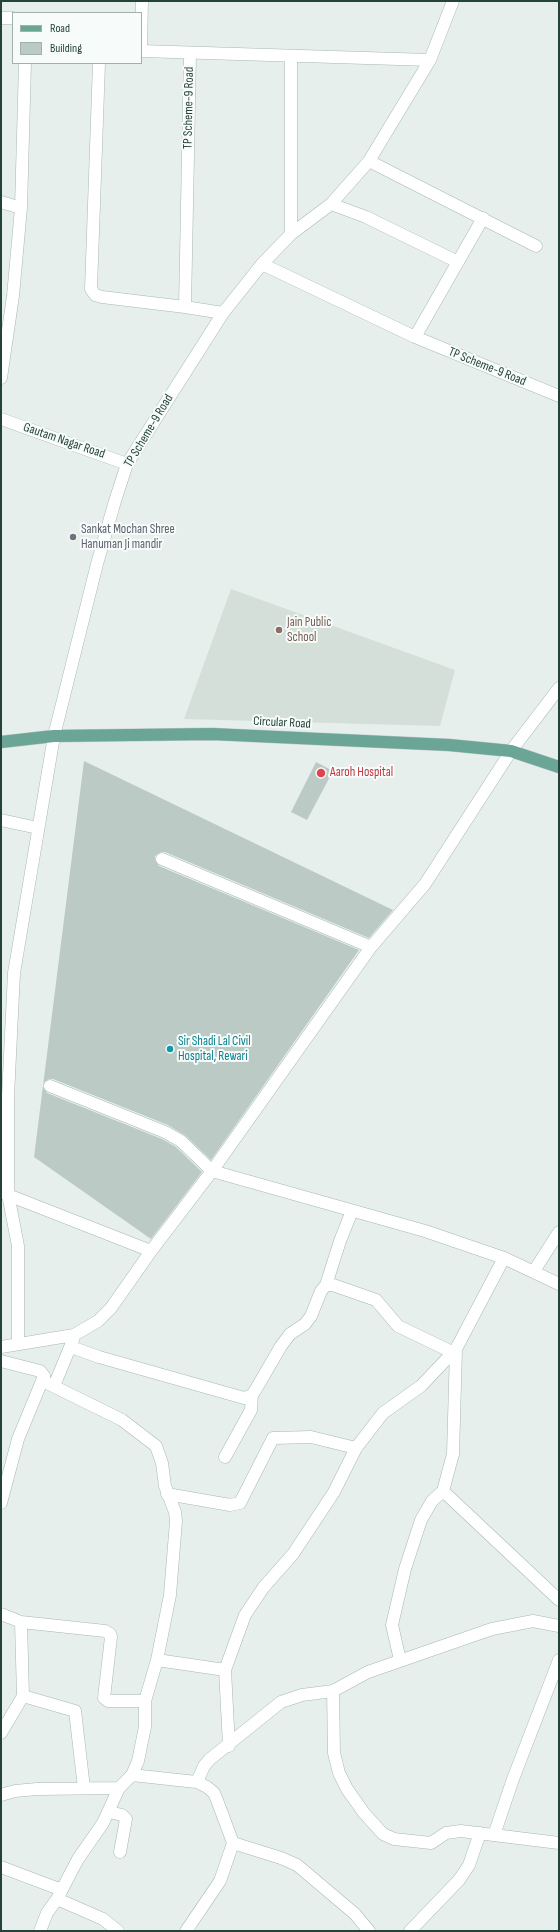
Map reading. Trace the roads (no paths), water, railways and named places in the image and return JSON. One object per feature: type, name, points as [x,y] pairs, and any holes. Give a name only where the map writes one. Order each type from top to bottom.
[{"type":"main road","name":"Circular Road","points":[[1,742],[54,736],[212,734],[448,745],[511,751],[559,767]]},
{"type":"street","name":"TP Scheme-9 Road","points":[[142,1],[142,15]]},
{"type":"street","name":"TP Scheme-9 Road","points":[[18,1344],[18,1246],[5,1193],[14,973],[54,736],[97,564],[127,464],[223,313],[262,264],[292,234],[331,204],[369,161],[430,60],[453,1]]},
{"type":"street","points":[[1,18],[12,18]]},
{"type":"street","name":"TP Scheme-9 Road","points":[[142,51],[430,60]]},
{"type":"street","name":"TP Scheme-9 Road","points":[[185,306],[190,53]]},
{"type":"street","points":[[291,56],[292,234]]},
{"type":"street","points":[[1,378],[13,296],[21,208],[25,64]]},
{"type":"street","points":[[99,64],[91,289],[95,295],[185,306],[223,313]]},
{"type":"street","points":[[369,161],[536,246]]},
{"type":"street","points":[[1,202],[21,208]]},
{"type":"street","points":[[331,204],[366,217],[458,262]]},
{"type":"street","points":[[415,337],[483,218]]},
{"type":"street","name":"TP Scheme-9 Road","points":[[262,264],[415,337],[559,396]]},
{"type":"street","name":"Gautam Nagar Road","points":[[1,419],[127,464]]},
{"type":"street","points":[[1,1503],[18,1439],[48,1383],[73,1341],[98,1321],[111,1308],[151,1251],[212,1170],[371,946],[425,884],[511,751],[559,688]]},
{"type":"street","points":[[1,820],[38,828]]},
{"type":"street","points":[[162,859],[371,946]]},
{"type":"street","points":[[50,1086],[165,1132],[181,1141],[212,1170],[425,1231],[504,1258],[559,1284]]},
{"type":"street","points":[[5,1193],[151,1251]]},
{"type":"street","points":[[225,1457],[251,1410],[252,1395],[281,1346],[290,1334],[305,1324],[311,1316],[321,1291],[326,1285],[340,1241],[352,1211]]},
{"type":"street","points":[[534,1271],[559,1232]]},
{"type":"street","points":[[229,1746],[225,1670],[245,1615],[263,1588],[293,1554],[334,1492],[356,1448],[383,1412],[421,1386],[454,1351],[504,1258]]},
{"type":"street","points":[[326,1285],[333,1285],[376,1300],[398,1326],[454,1351]]},
{"type":"street","points":[[1,1347],[18,1344],[73,1341],[241,1398],[252,1395]]},
{"type":"street","points":[[400,1660],[392,1625],[405,1569],[421,1520],[432,1501],[443,1491],[453,1454],[454,1351]]},
{"type":"street","points":[[1,1361],[40,1371],[48,1383],[122,1420],[156,1446],[162,1463],[167,1494],[175,1512],[176,1521],[170,1595],[157,1660],[145,1701],[145,1726],[138,1761],[132,1775],[119,1788],[109,1812],[78,1859],[60,1895],[47,1913],[40,1931]]},
{"type":"street","points":[[167,1494],[230,1505],[240,1503],[273,1438],[311,1437],[356,1448]]},
{"type":"street","points":[[443,1491],[559,1600]]},
{"type":"street","points":[[1,1614],[21,1622],[106,1631],[111,1637],[104,1698],[108,1701],[145,1701]]},
{"type":"street","points":[[197,1782],[204,1766],[210,1760],[281,1702],[302,1695],[333,1691],[368,1672],[499,1628],[533,1621],[559,1626]]},
{"type":"street","points":[[1,1733],[23,1696],[21,1622]]},
{"type":"street","points":[[157,1660],[225,1670]]},
{"type":"street","points":[[494,1835],[513,1779],[559,1660]]},
{"type":"street","points":[[333,1691],[334,1753],[339,1773],[347,1789],[364,1813],[384,1834],[394,1839],[431,1843],[451,1832],[480,1833],[559,1842]]},
{"type":"street","points":[[23,1696],[75,1711],[84,1788]]},
{"type":"street","points":[[132,1775],[197,1782],[214,1793],[233,1843],[220,1881],[186,1931]]},
{"type":"street","points":[[1,1795],[29,1790],[119,1788]]},
{"type":"street","points":[[109,1812],[122,1815],[126,1819],[120,1852]]},
{"type":"street","points":[[410,1931],[459,1880],[469,1865],[480,1833]]},
{"type":"street","points":[[233,1843],[281,1858],[297,1865],[355,1914],[369,1931]]},
{"type":"street","points":[[1,1868],[60,1895],[103,1919],[118,1931]]},
{"type":"place","name":"Sankat Mochan Shree Hanuman Ji mandir","points":[[73,537]]},
{"type":"place","name":"Jain Public School","points":[[279,630]]},
{"type":"place","name":"Aaroh Hospital","points":[[321,773]]},
{"type":"place","name":"Sir Shadi Lal Civil Hospital, Rewari","points":[[170,1049]]}]
